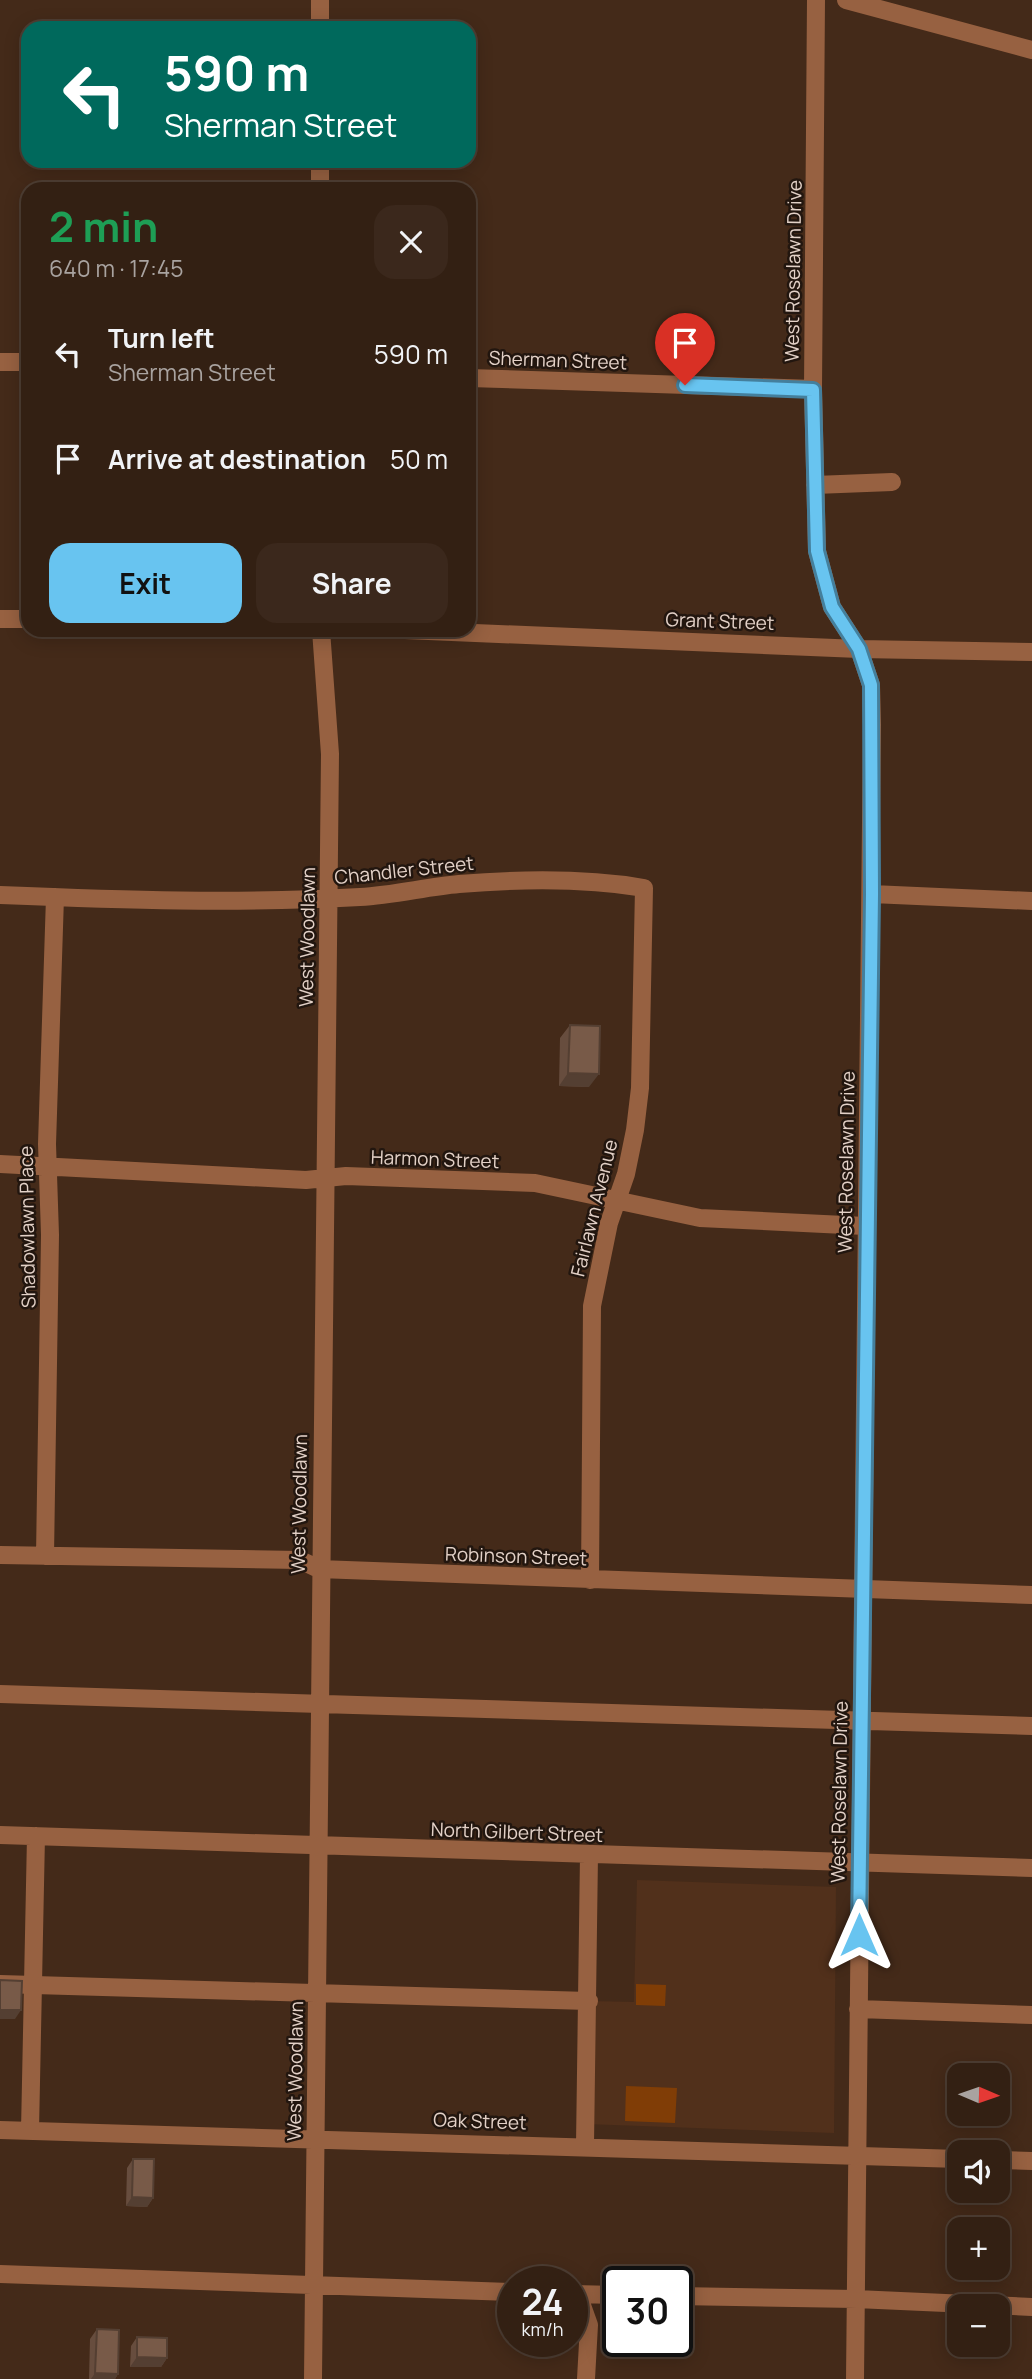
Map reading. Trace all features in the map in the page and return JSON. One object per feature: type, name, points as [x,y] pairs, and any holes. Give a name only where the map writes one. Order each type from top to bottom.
[{"type":"street","points":[[320,0],[320,21]]},
{"type":"street","name":"West Roselawn Drive","points":[[817,0],[813,390],[817,551],[832,607],[859,649],[871,685],[872,894],[860,1721],[855,2379]]},
{"type":"street","points":[[846,0],[885,5],[1032,50]]},
{"type":"street","points":[[0,362],[21,362]]},
{"type":"street","name":"Sherman Street","points":[[476,378],[813,390]]},
{"type":"street","points":[[815,485],[892,482]]},
{"type":"street","points":[[0,619],[21,620]]},
{"type":"street","name":"Grant Street","points":[[476,633],[859,649],[1032,653]]},
{"type":"street","name":"West Woodlawn","points":[[313,2379],[319,1569],[330,754],[322,637]]},
{"type":"street","name":"Chandler Street","points":[[0,895],[329,899],[392,895],[458,884],[508,882],[611,882],[644,888]]},
{"type":"street","name":"Fairlawn Avenue","points":[[590,1580],[592,1306],[601,1258],[635,1130],[640,1088],[644,888]]},
{"type":"street","points":[[872,894],[1032,901]]},
{"type":"street","name":"Shadowlawn Place","points":[[45,1556],[50,1235],[47,1166],[55,897]]},
{"type":"street","name":"Harmon Street","points":[[0,1164],[306,1180],[346,1176],[535,1183],[700,1218],[866,1226]]},
{"type":"street","name":"Robinson Street","points":[[0,1555],[300,1560],[319,1569],[1032,1595]]},
{"type":"street","points":[[0,1694],[1032,1726]]},
{"type":"street","name":"North Gilbert Street","points":[[0,1835],[1032,1868]]},
{"type":"street","points":[[30,2131],[36,1836]]},
{"type":"street","points":[[585,2145],[589,1855]]},
{"type":"street","points":[[0,1984],[589,2001]]},
{"type":"street","points":[[858,2009],[1032,2015]]},
{"type":"street","name":"Oak Street","points":[[0,2130],[316,2137],[947,2158]]},
{"type":"street","points":[[1010,2160],[1032,2161]]},
{"type":"street","points":[[0,2274],[497,2292]]},
{"type":"street","points":[[693,2296],[856,2299],[1032,2307]]},
{"type":"street","points":[[588,2323],[588,2343]]},
{"type":"street","points":[[586,2379],[587,2357]]},
{"type":"shaded area","points":[[637,1880],[836,1887],[834,2133],[586,2124],[589,2001],[634,2002]]},
{"type":"shaded area","points":[[636,1984],[666,1985],[665,2006],[636,2005]]},
{"type":"shaded area","points":[[626,2086],[677,2088],[675,2123],[625,2121]]},
{"type":"building","points":[[570,1025],[600,1026],[599,1074],[568,1073]]},
{"type":"building","points":[[0,1980],[22,1981],[21,2010],[0,2010]]},
{"type":"building","points":[[133,2159],[154,2159],[153,2198],[132,2197]]},
{"type":"building","points":[[97,2329],[119,2330],[118,2374],[95,2373]]},
{"type":"building","points":[[137,2337],[167,2338],[167,2358],[137,2357]]},
{"type":"route","points":[[685,385],[813,390],[817,551],[832,607],[859,649],[871,685],[872,894],[859,1935]]}]
